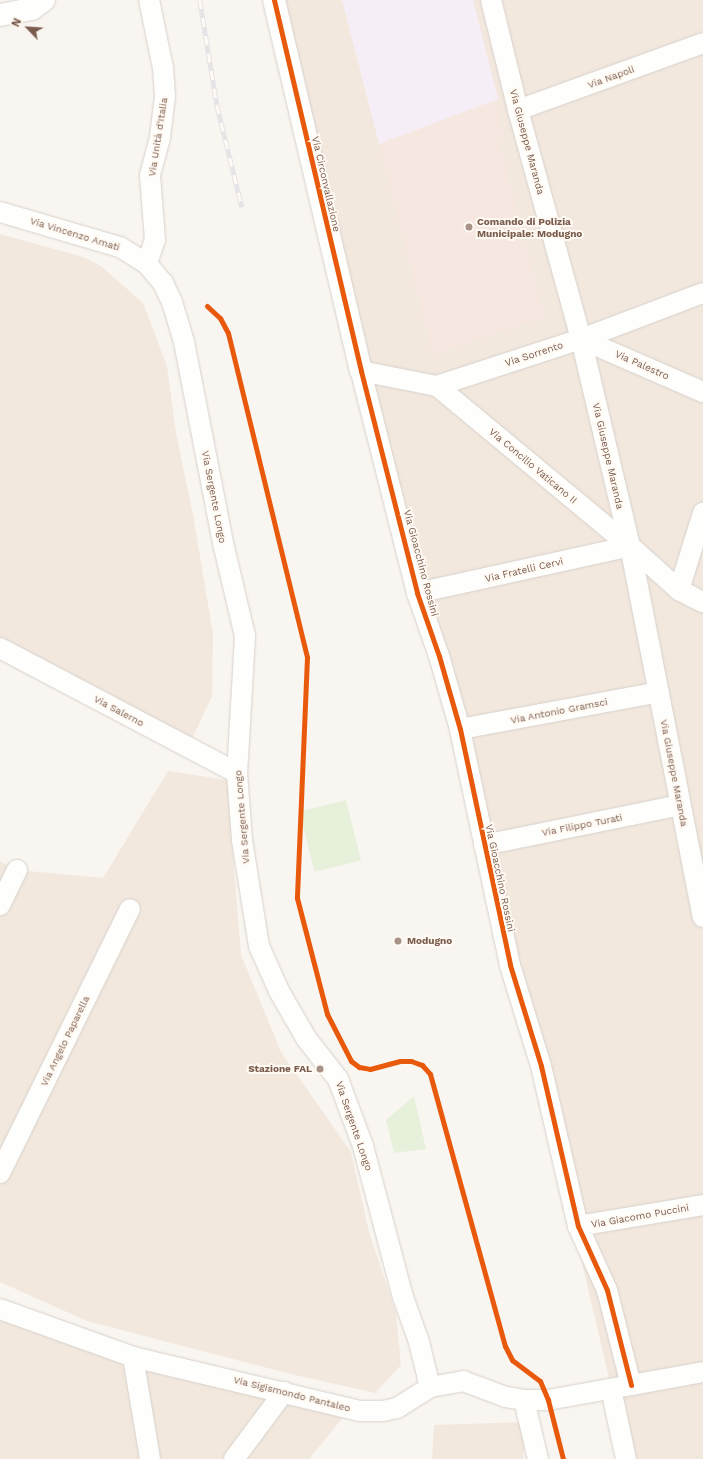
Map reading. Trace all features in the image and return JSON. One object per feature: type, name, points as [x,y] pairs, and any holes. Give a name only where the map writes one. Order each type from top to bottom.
[{"type":"street","points":[[0,15],[32,9],[44,0]]},
{"type":"street","name":"Via Unità d'Italia","points":[[147,264],[155,240],[150,175],[160,137],[165,96],[163,68],[148,0]]},
{"type":"street","name":"Via Circonvallazione","points":[[274,0],[361,371]]},
{"type":"street","name":"Via Giuseppe Maranda","points":[[491,0],[518,110],[581,338],[630,546],[703,917]]},
{"type":"street","name":"Via Napoli","points":[[518,110],[703,43]]},
{"type":"street","name":"Via Vincenzo Amati","points":[[0,212],[120,247],[147,264]]},
{"type":"street","name":"Via Sergente Longo","points":[[147,264],[163,283],[172,302],[184,342],[223,544],[245,636],[237,774],[242,840],[259,946],[279,991],[299,1026],[338,1079],[363,1146],[402,1297],[419,1342],[430,1387]]},
{"type":"street","name":"Via Sorrento","points":[[361,371],[437,386],[581,338],[703,293]]},
{"type":"street","name":"Via Palestro","points":[[581,338],[703,392]]},
{"type":"street","name":"Via Gioacchino Rossini","points":[[361,371],[418,593],[439,656],[460,729],[510,965],[541,1066],[578,1226],[607,1290],[631,1385]]},
{"type":"street","name":"Via Concilio Vaticano II","points":[[437,386],[630,546],[679,590],[703,602]]},
{"type":"street","points":[[679,590],[703,513]]},
{"type":"street","name":"Via Fratelli Cervi","points":[[418,593],[630,546]]},
{"type":"street","name":"Via Salerno","points":[[0,648],[237,774]]},
{"type":"street","name":"Via Antonio Gramsci","points":[[460,729],[659,692]]},
{"type":"street","name":"Via Filippo Turati","points":[[484,845],[680,805]]},
{"type":"street","points":[[0,905],[17,870]]},
{"type":"street","name":"Via Angelo Paparella","points":[[0,1173],[130,909]]},
{"type":"street","name":"Via Giacomo Puccini","points":[[578,1226],[703,1205]]},
{"type":"street","name":"Via Sigismondo Pantaleo","points":[[0,1309],[133,1357],[359,1411],[383,1411],[397,1408],[430,1387],[463,1381],[506,1396],[524,1400],[548,1400],[694,1374]]},
{"type":"street","points":[[133,1357],[150,1459]]},
{"type":"street","points":[[611,1389],[626,1459]]},
{"type":"street","points":[[234,1459],[284,1392]]},
{"type":"street","points":[[524,1400],[538,1459]]},
{"type":"shaded area","points":[[272,0],[703,0],[703,1459],[628,1459],[484,845]]},
{"type":"shaded area","points":[[342,0],[473,0],[498,99],[379,144]]},
{"type":"shaded area","points":[[495,100],[504,138],[499,140],[545,317],[433,356],[379,144]]},
{"type":"shaded area","points":[[0,234],[83,257],[101,266],[143,303],[167,366],[176,433],[193,515],[213,634],[212,696],[190,743],[171,749],[0,660]]},
{"type":"shaded area","points":[[168,771],[227,780],[241,955],[281,1052],[351,1152],[369,1232],[396,1313],[401,1365],[375,1393],[291,1374],[87,1321],[0,1282],[0,861],[17,870],[103,878]]},
{"type":"shaded area","points":[[0,1304],[345,1415],[309,1459],[0,1459]]},
{"type":"shaded area","points":[[527,1422],[523,1459],[432,1459],[434,1425]]},
{"type":"green space","points":[[346,800],[361,860],[314,872],[299,812]]},
{"type":"green space","points":[[414,1096],[426,1149],[394,1153],[386,1120]]},
{"type":"railway","points":[[200,0],[217,105],[242,207]]},
{"type":"cycle path","points":[[274,0],[361,371],[417,593],[439,656],[460,729],[510,965],[541,1066],[578,1226],[607,1290],[631,1385]]},
{"type":"cycle path","points":[[207,306],[220,318],[228,333],[307,657],[297,898],[327,1014],[351,1061],[359,1067],[370,1069],[400,1061],[411,1061],[422,1065],[430,1074],[505,1346],[512,1360],[540,1381],[548,1400],[563,1459]]},
{"type":"place","name":"Comando di Polizia Municipale: Modugno","points":[[469,227]]},
{"type":"place","name":"Modugno","points":[[398,941]]},
{"type":"place","name":"Stazione FAL","points":[[320,1069]]}]
